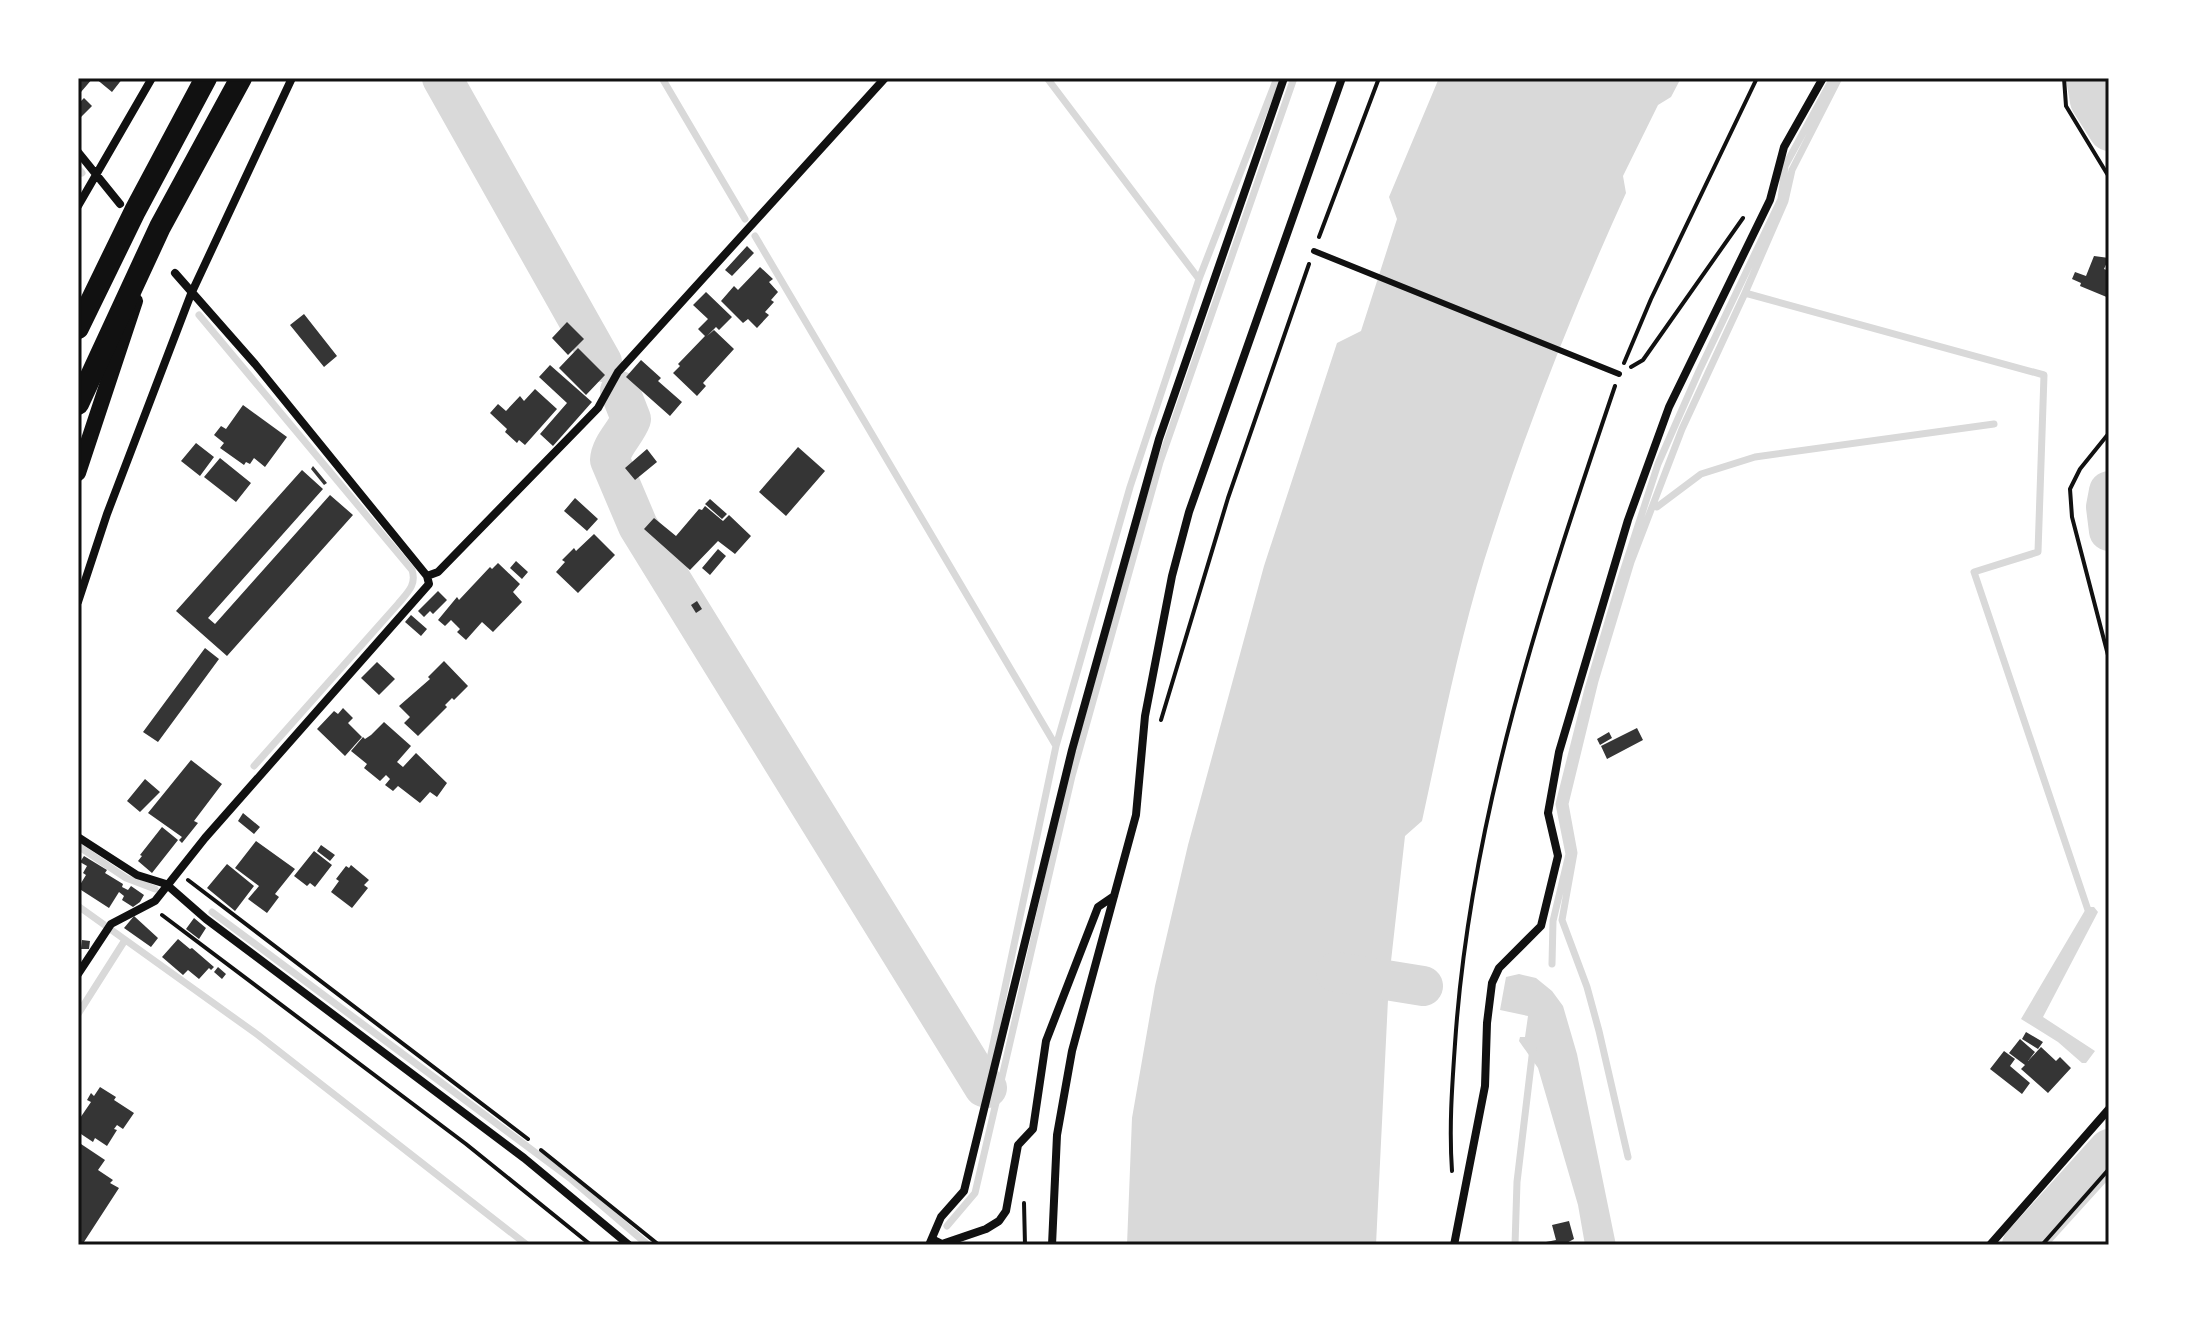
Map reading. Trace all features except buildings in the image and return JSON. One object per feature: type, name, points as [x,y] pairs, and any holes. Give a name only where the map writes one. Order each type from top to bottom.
[{"type":"highway","points":[[78,328],[135,211],[206,78]]},
{"type":"highway","points":[[78,404],[160,227],[241,78]]},
{"type":"main road","points":[[78,473],[160,227]]},
{"type":"street","points":[[78,206],[152,78]]},
{"type":"street","points":[[78,602],[107,514],[191,294],[292,78]]},
{"type":"street","points":[[427,576],[438,572],[570,439],[598,408],[618,372],[885,78]]},
{"type":"street","points":[[1114,896],[1098,907],[1046,1041],[1033,1129],[1018,1145],[1006,1211],[999,1221],[986,1229],[942,1244],[930,1242],[941,1217],[964,1191],[1072,750],[1159,439],[1284,78]]},
{"type":"street","points":[[1052,1245],[1057,1135],[1072,1051],[1136,815],[1145,716],[1172,576],[1189,512],[1342,78]]},
{"type":"street","points":[[1454,1245],[1485,1086],[1492,983],[1499,968],[1541,926],[1558,856],[1548,813],[1559,752],[1628,520],[1669,407],[1770,200],[1784,147],[1823,78]]},
{"type":"street","points":[[78,152],[120,204]]},
{"type":"street","points":[[78,974],[108,928],[150,905],[429,584],[427,576],[255,364],[175,273]]},
{"type":"street","points":[[78,837],[137,875],[166,884],[206,919],[512,1149],[629,1245]]},
{"type":"street","points":[[1990,1245],[2109,1109]]},
{"type":"lane","points":[[1314,251],[1619,374]]},
{"type":"path","points":[[1157,730],[1228,498],[1314,251],[1379,78]]},
{"type":"path","points":[[1452,1174],[1449,1129],[1460,969],[1481,853],[1523,672],[1559,550],[1619,374],[1651,299],[1757,78]]},
{"type":"path","points":[[2064,78],[2066,106],[2109,177]]},
{"type":"path","points":[[1619,374],[1643,360],[1751,206]]},
{"type":"path","points":[[2109,433],[2080,469],[2070,489],[2072,517],[2109,659]]},
{"type":"path","points":[[177,871],[485,1105],[659,1245]]},
{"type":"path","points":[[150,905],[466,1144],[591,1245]]},
{"type":"path","points":[[2042,1245],[2109,1169]]},
{"type":"shaded area","points":[[1439,78],[1681,78],[1671,97],[1658,105],[1623,176],[1626,193],[1567,329],[1532,420],[1475,593],[1422,821],[1405,836],[1389,979],[1376,1245],[1127,1245],[1132,1118],[1155,986],[1188,845],[1264,566],[1337,343],[1361,331],[1397,219],[1389,197]]},
{"type":"shaded area","points":[[2087,907],[2094,907],[2098,912],[2043,1017],[2095,1051],[2086,1063],[2082,1063],[2058,1042],[2021,1019]]},
{"type":"shaded area","points":[[1519,974],[1536,978],[1552,991],[1563,1006],[1577,1054],[1616,1245],[1585,1245],[1578,1205],[1538,1068],[1519,1041],[1520,1037],[1525,1037],[1528,1016],[1500,1010],[1506,977]]},
{"type":"waterway","points":[[442,78],[602,362]]},
{"type":"waterway","points":[[662,78],[745,219]]},
{"type":"waterway","points":[[1047,78],[1199,279]]},
{"type":"waterway","points":[[1056,746],[1130,487],[1199,279],[1277,78]]},
{"type":"waterway","points":[[947,1226],[975,1193],[1072,776],[1160,462],[1294,78]]},
{"type":"waterway","points":[[1552,964],[1553,921],[1569,854],[1559,804],[1588,689],[1621,578],[1658,464],[1781,199],[1785,166],[1833,78]]},
{"type":"waterway","points":[[1745,293],[1785,201],[1792,170],[1839,78]]},
{"type":"waterway","points":[[2086,78],[2090,101],[2109,131]]},
{"type":"waterway","points":[[78,168],[82,173]]},
{"type":"waterway","points":[[755,236],[1056,746],[984,1087]]},
{"type":"waterway","points":[[1628,1157],[1587,987],[1562,920],[1574,853],[1565,804],[1595,681],[1631,562],[1682,429],[1745,293],[2044,375],[2038,552],[1974,572],[2089,913]]},
{"type":"waterway","points":[[199,315],[412,570],[413,575],[405,596],[254,766]]},
{"type":"waterway","points":[[620,391],[631,419],[610,460],[638,526],[987,1088]]},
{"type":"waterway","points":[[1653,505],[1657,507],[1701,474],[1755,457],[1994,424]]},
{"type":"waterway","points":[[2109,491],[2106,507],[2109,531]]},
{"type":"waterway","points":[[78,846],[126,878],[155,889]]},
{"type":"waterway","points":[[78,906],[258,1035],[527,1245]]},
{"type":"waterway","points":[[212,912],[571,1179],[648,1245]]},
{"type":"waterway","points":[[78,1014],[125,940]]},
{"type":"waterway","points":[[1336,972],[1423,986]]},
{"type":"waterway","points":[[1515,1245],[1517,1182],[1533,1048]]},
{"type":"waterway","points":[[2022,1245],[2109,1149]]}]
